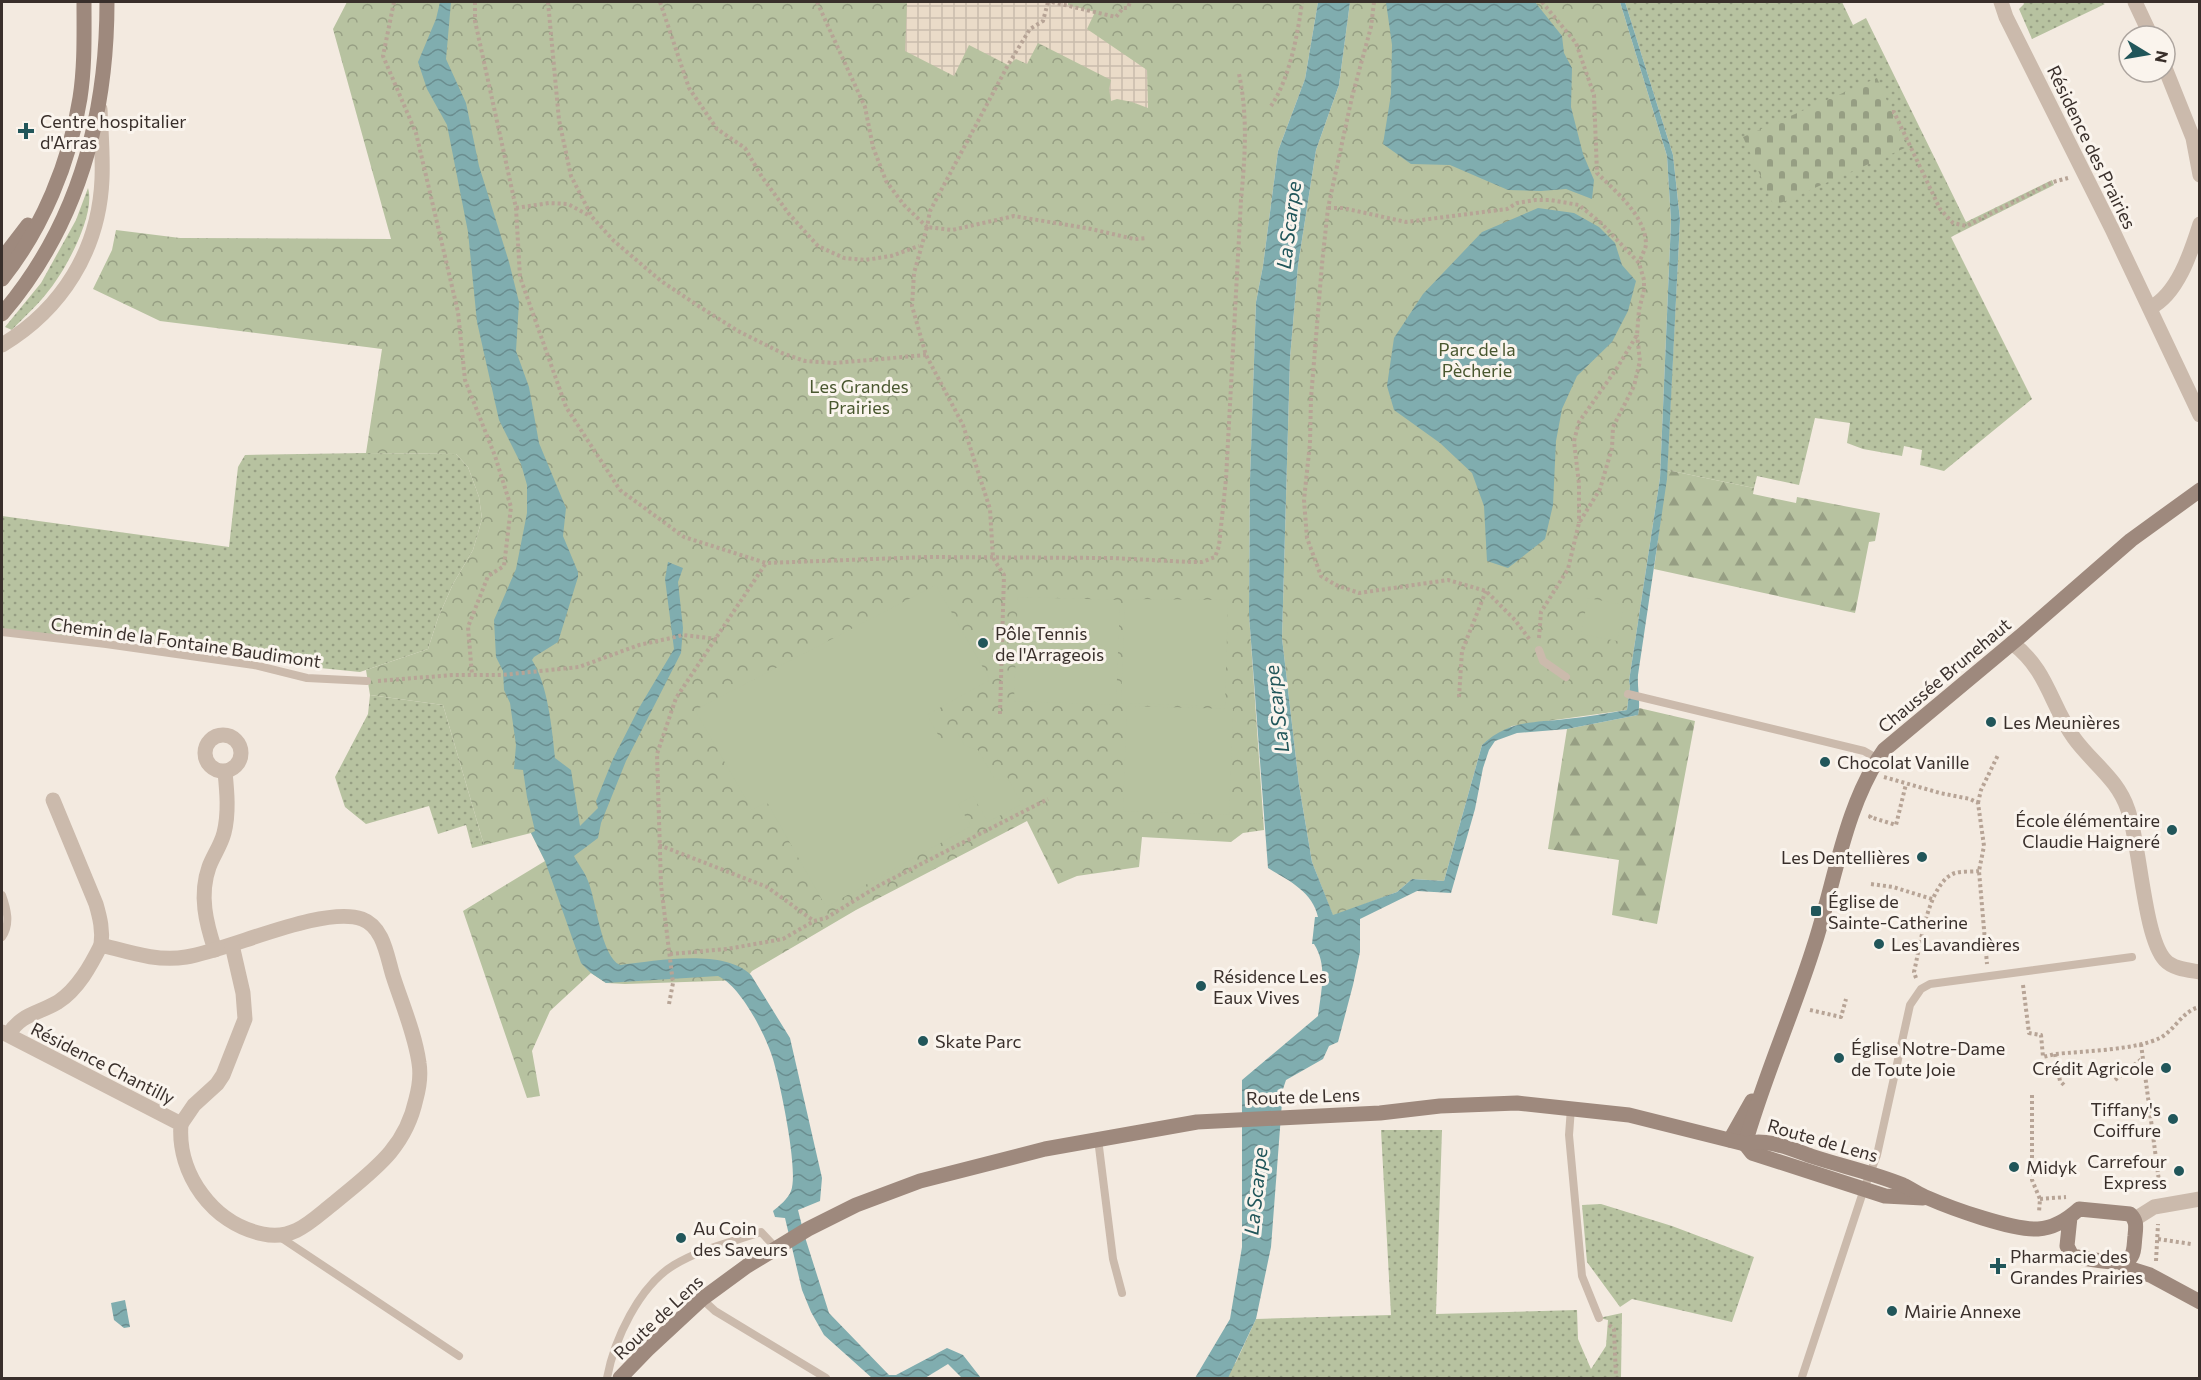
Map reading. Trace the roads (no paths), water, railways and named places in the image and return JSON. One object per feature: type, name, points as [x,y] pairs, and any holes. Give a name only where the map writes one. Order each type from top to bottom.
[{"type":"main road","points":[[2,279],[27,243],[52,191],[72,134],[80,98],[84,60],[84,2]]},
{"type":"main road","points":[[2,314],[34,272],[62,222],[86,161],[100,99],[107,2]]},
{"type":"main road","points":[[2,260],[52,191]]},
{"type":"main road","name":"Chaussée Brunehaut","points":[[1737,1142],[1749,1104],[1760,1092],[1794,1007],[1815,945],[1850,820],[1874,765],[1884,750],[2131,540],[2199,490]]},
{"type":"main road","name":"Route de Lens","points":[[620,1378],[702,1299],[732,1276],[808,1229],[856,1205],[920,1181],[1045,1149],[1197,1122],[1380,1113],[1440,1106],[1487,1104],[1526,1104],[1571,1108],[1629,1115],[1737,1142],[1756,1140],[1904,1185],[1926,1198],[1972,1215],[2015,1226],[2037,1229],[2051,1227],[2070,1217]]},
{"type":"main road","points":[[1737,1142],[1752,1153],[1885,1196],[1926,1198]]},
{"type":"main road","points":[[2079,1209],[2130,1214],[2135,1219],[2133,1252],[2128,1260],[2120,1262],[2072,1256],[2067,1246],[2070,1217],[2079,1209]]},
{"type":"main road","name":"Route de Lens","points":[[2037,1229],[2067,1246]]},
{"type":"main road","points":[[2133,1252],[2150,1275]]},
{"type":"main road","points":[[2120,1262],[2150,1275],[2199,1302]]},
{"type":"street","name":"Résidence des Prairies","points":[[2001,2],[2006,17],[2150,308],[2199,415]]},
{"type":"street","points":[[2135,2],[2145,24]]},
{"type":"street","points":[[2171,84],[2193,138],[2199,175]]},
{"type":"street","points":[[2,345],[34,323],[48,310],[69,284],[86,254],[98,217],[103,177],[100,99]]},
{"type":"street","points":[[2150,308],[2167,297],[2184,267],[2199,224]]},
{"type":"street","points":[[2012,643],[2036,665],[2074,737],[2117,786],[2128,809],[2134,830],[2145,900],[2152,931],[2162,955],[2166,961],[2176,966],[2199,972]]},
{"type":"street","points":[[215,950],[206,920],[204,890],[206,876],[224,834],[225,772]]},
{"type":"street","points":[[53,800],[96,904],[101,920],[102,945],[158,958],[185,957],[323,918],[349,917],[369,923],[381,938],[419,1063],[418,1090],[411,1120],[391,1154],[301,1229],[280,1236]]},
{"type":"street","name":"Résidence Chantilly","points":[[102,945],[83,976],[68,994],[21,1020],[5,1034],[181,1124]]},
{"type":"street","name":"Résidence Chantilly","points":[[232,945],[243,993],[245,1019],[223,1075],[217,1084],[194,1105],[181,1124],[180,1148],[184,1163],[197,1189],[216,1209],[255,1233],[280,1236]]},
{"type":"street","points":[[2135,1219],[2154,1207],[2199,1199]]},
{"type":"lane","name":"Chemin de la Fontaine Baudimont","points":[[2,632],[254,665],[307,678],[367,681]]},
{"type":"lane","points":[[1539,650],[1543,661],[1566,677]]},
{"type":"lane","points":[[1628,694],[1864,751],[1874,765]]},
{"type":"lane","points":[[2,895],[8,914],[8,924],[2,937]]},
{"type":"lane","points":[[1802,1377],[1863,1189],[1877,1155],[1910,1005],[1921,989],[1929,984],[1988,978],[2132,957]]},
{"type":"lane","points":[[1571,1108],[1569,1135],[1582,1276],[1599,1318]]},
{"type":"lane","points":[[1098,1139],[1113,1259],[1122,1293]]},
{"type":"lane","points":[[607,1378],[623,1327],[659,1278],[671,1267],[689,1257],[760,1232],[783,1244]]},
{"type":"lane","points":[[280,1236],[459,1356]]},
{"type":"lane","points":[[702,1299],[724,1317],[823,1378]]},
{"type":"water","points":[[440,2],[451,2],[446,59],[466,103],[479,166],[509,262],[519,302],[516,351],[529,387],[539,443],[566,508],[563,536],[578,572],[558,642],[532,660],[546,694],[555,758],[571,770],[580,826],[598,808],[596,801],[613,759],[639,708],[674,649],[665,579],[668,562],[683,568],[678,582],[683,628],[681,653],[626,761],[601,823],[598,838],[574,856],[591,889],[608,951],[613,960],[620,965],[670,959],[707,959],[724,961],[751,975],[790,1038],[822,1178],[820,1201],[798,1210],[829,1313],[889,1375],[896,1375],[947,1348],[963,1355],[981,1378],[962,1378],[948,1364],[925,1378],[872,1378],[824,1335],[802,1290],[785,1218],[775,1217],[773,1211],[791,1191],[793,1165],[788,1126],[770,1049],[752,1013],[727,981],[718,976],[606,983],[581,963],[545,861],[531,833],[535,831],[523,770],[514,769],[516,745],[510,703],[504,690],[503,671],[496,657],[494,620],[516,569],[527,513],[527,485],[521,464],[499,420],[477,322],[468,232],[447,125],[427,89],[418,62],[436,19]]},
{"type":"water","name":"La Scarpe","points":[[1318,2],[1350,2],[1339,85],[1316,150],[1298,265],[1290,358],[1282,638],[1299,785],[1312,862],[1333,915],[1397,892],[1412,879],[1444,881],[1482,745],[1492,737],[1521,724],[1627,710],[1629,681],[1660,478],[1671,221],[1667,156],[1620,2],[1625,2],[1673,155],[1680,220],[1667,479],[1638,675],[1638,715],[1567,729],[1517,733],[1495,741],[1489,750],[1483,768],[1475,809],[1451,893],[1417,891],[1360,919],[1360,952],[1338,1042],[1329,1046],[1323,1059],[1286,1080],[1283,1089],[1271,1247],[1256,1319],[1228,1378],[1195,1378],[1230,1319],[1242,1247],[1242,1080],[1318,1016],[1322,988],[1321,961],[1312,944],[1315,917],[1318,917],[1315,908],[1311,900],[1299,888],[1268,868],[1249,615],[1250,479],[1256,302],[1278,151],[1305,79]]},
{"type":"water","points":[[1386,2],[1535,2],[1562,36],[1564,53],[1572,68],[1571,107],[1583,154],[1594,180],[1592,199],[1566,189],[1508,190],[1450,165],[1411,164],[1383,144],[1391,94],[1392,45]]},
{"type":"water","points":[[1538,208],[1574,213],[1599,227],[1615,243],[1622,265],[1636,281],[1628,311],[1612,342],[1577,376],[1562,409],[1556,441],[1553,505],[1545,539],[1508,568],[1487,561],[1484,506],[1472,473],[1440,443],[1394,410],[1387,386],[1394,338],[1423,294],[1482,232]]},
{"type":"water","points":[[125,1300],[130,1327],[124,1328],[114,1320],[111,1303]]},
{"type":"place","name":"Centre hospitalier d'Arras","points":[[26,131]]},
{"type":"place","name":"Pôle Tennis de l'Arrageois","points":[[983,643]]},
{"type":"place","name":"Les Meunières","points":[[1991,722]]},
{"type":"place","name":"Chocolat Vanille","points":[[1825,762]]},
{"type":"place","name":"École élémentaire Claudie Haigneré","points":[[2172,830]]},
{"type":"place","name":"Les Dentellières","points":[[1922,857]]},
{"type":"place","name":"Église de Sainte-Catherine","points":[[1816,911]]},
{"type":"place","name":"Les Lavandières","points":[[1879,944]]},
{"type":"place","name":"Résidence Les Eaux Vives","points":[[1201,986]]},
{"type":"place","name":"Skate Parc","points":[[923,1041]]},
{"type":"place","name":"Église Notre-Dame de Toute Joie","points":[[1839,1058]]},
{"type":"place","name":"Crédit Agricole","points":[[2166,1068]]},
{"type":"place","name":"Tiffany's Coiffure","points":[[2173,1119]]},
{"type":"place","name":"Midyk","points":[[2014,1167]]},
{"type":"place","name":"Carrefour Express","points":[[2179,1171]]},
{"type":"place","name":"Au Coin des Saveurs","points":[[681,1238]]},
{"type":"place","name":"Pharmacie des Grandes Prairies","points":[[1998,1266]]},
{"type":"place","name":"Mairie Annexe","points":[[1892,1311]]},
{"type":"park label","name":"Parc de la Pècherie","points":[[1477,359]]},
{"type":"park label","name":"Les Grandes Prairies","points":[[859,396]]}]
